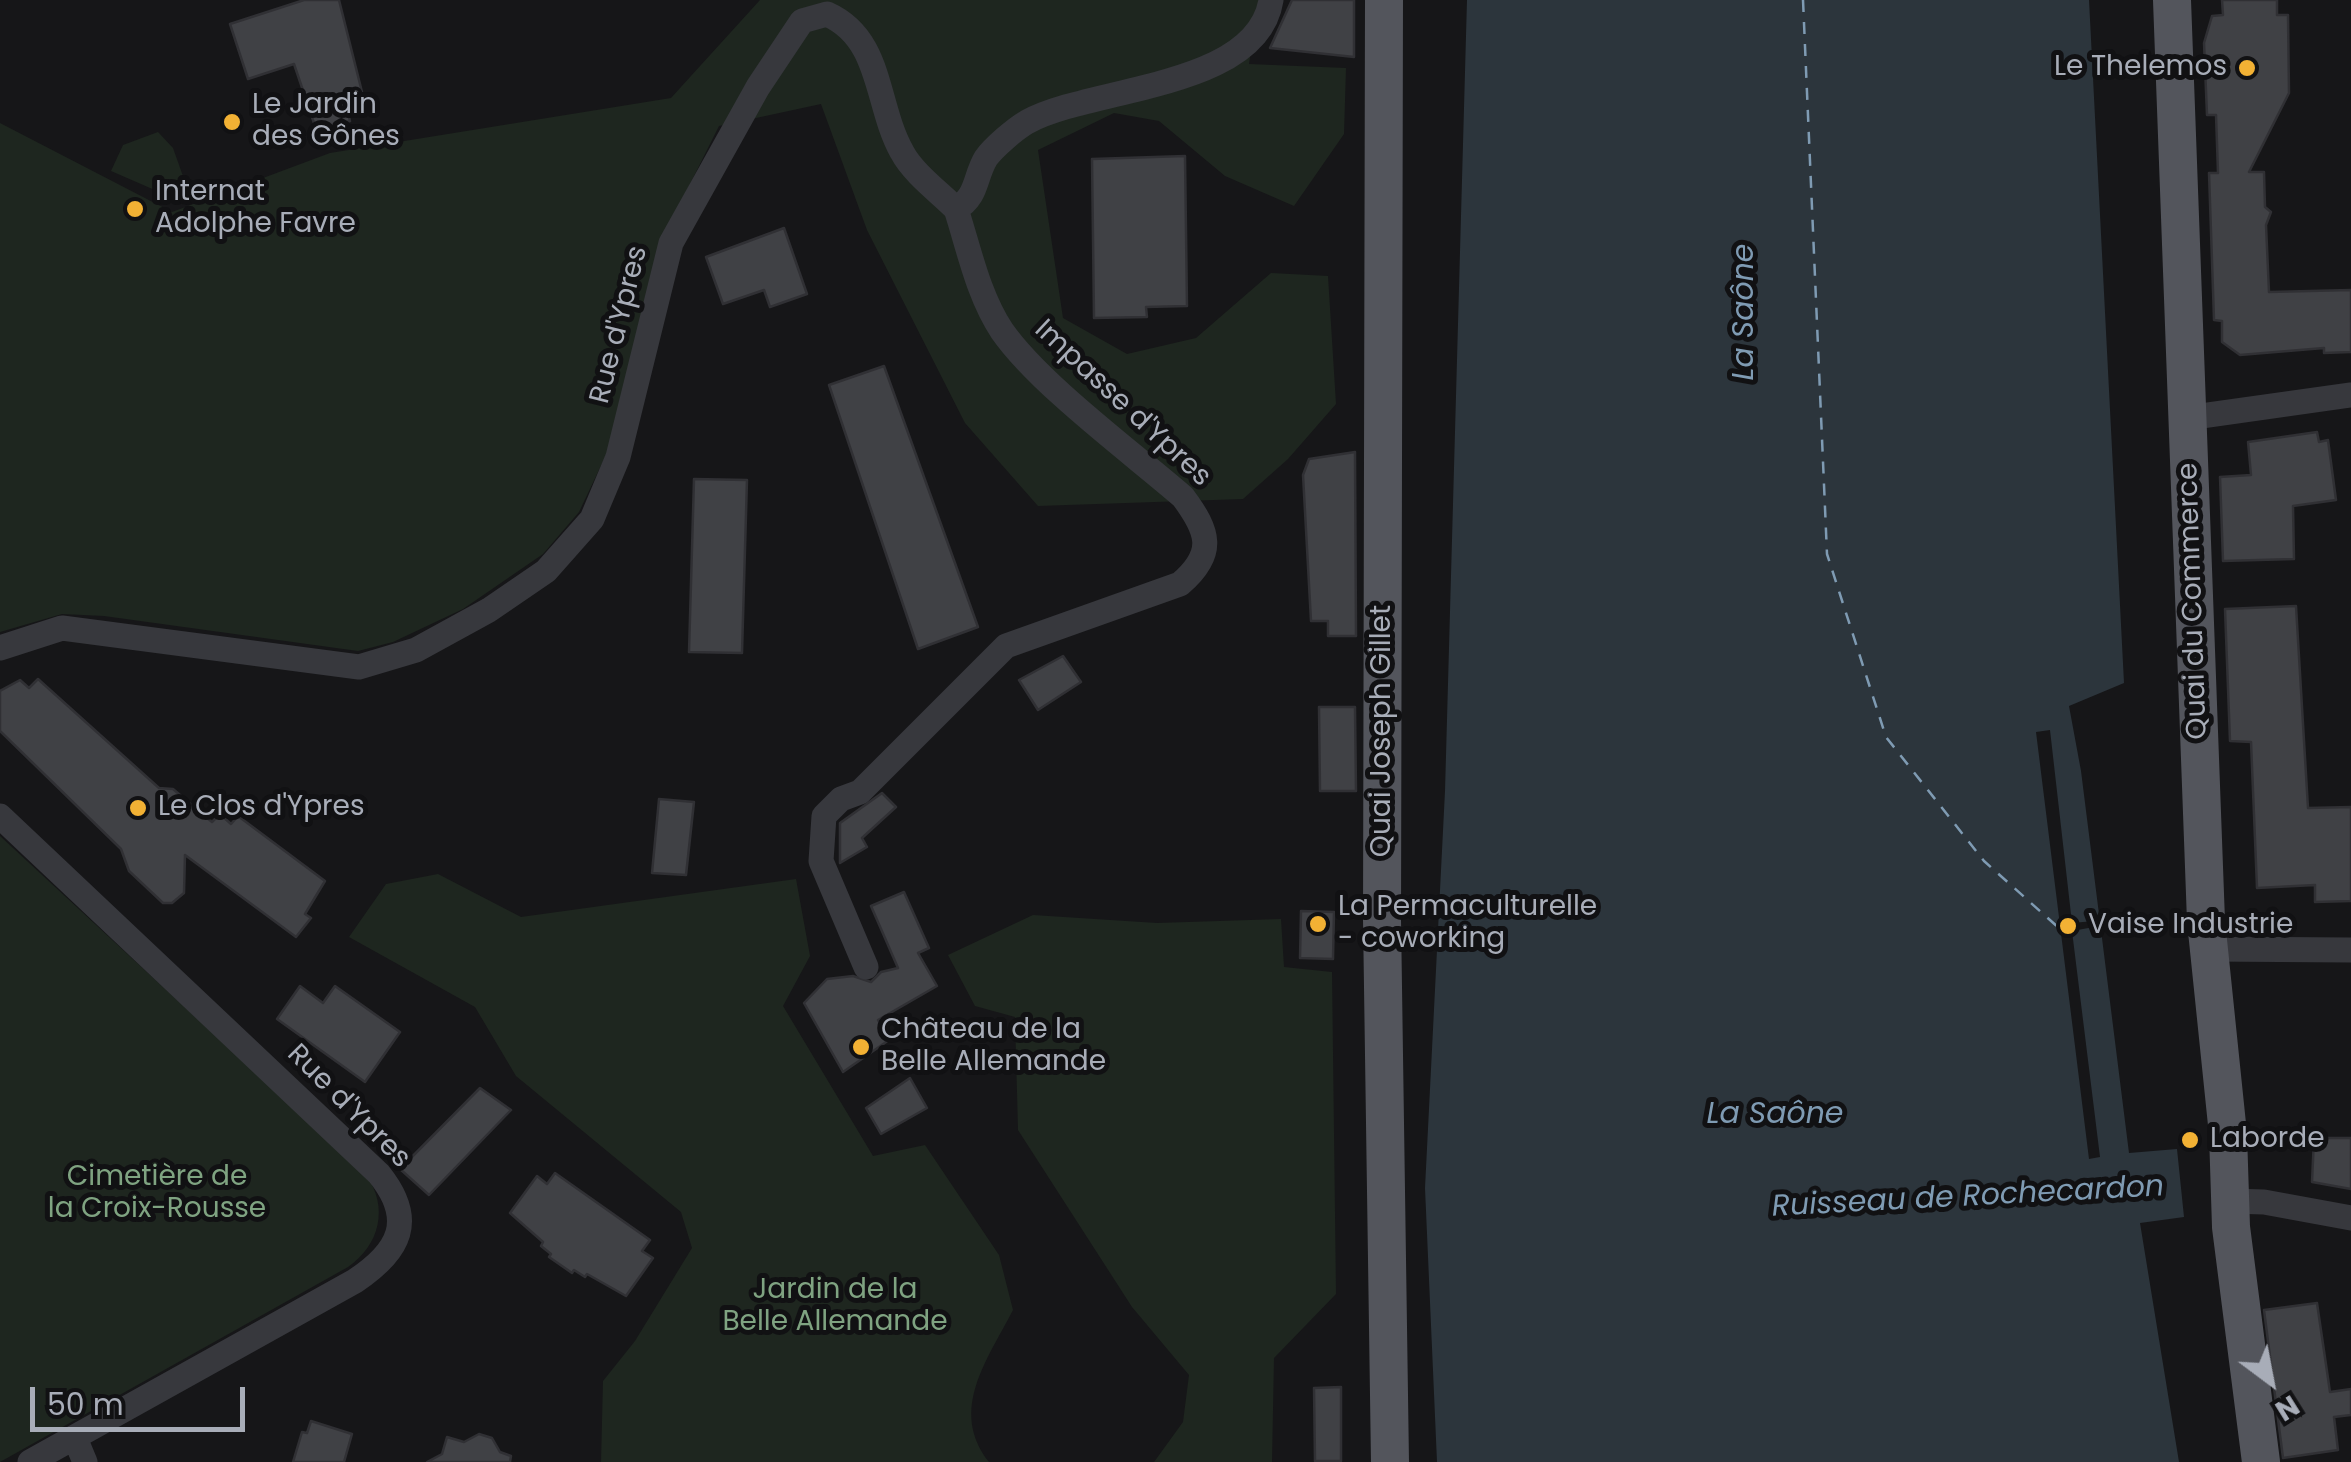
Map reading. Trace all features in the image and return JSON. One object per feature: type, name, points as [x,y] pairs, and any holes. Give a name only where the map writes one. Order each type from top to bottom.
[{"type":"main road","name":"Quai Joseph Gillet","points":[[1384,0],[1382,918],[1390,1462]]},
{"type":"main road","name":"Quai du Commerce","points":[[2172,0],[2209,949],[2230,1201],[2261,1462]]},
{"type":"street","points":[[956,209],[970,200],[987,156],[1026,122],[1224,64],[1268,21],[1271,0]]},
{"type":"street","name":"Rue d'Ypres","points":[[0,648],[62,628],[359,666],[416,650],[489,610],[546,571],[592,520],[618,457],[671,243],[758,86],[802,21],[827,14],[851,25],[868,54],[902,154],[956,209]]},
{"type":"street","name":"Impasse d'Ypres","points":[[866,968],[821,861],[824,816],[841,798],[860,792],[1006,646],[1180,584],[1200,567],[1206,546],[1200,521],[1182,497],[1028,361],[1002,330],[982,292],[956,209]]},
{"type":"street","points":[[2187,418],[2351,396]]},
{"type":"street","name":"Rue d'Ypres","points":[[0,816],[379,1174],[396,1198],[399,1214],[396,1239],[378,1266],[30,1462]]},
{"type":"street","points":[[2209,949],[2351,950]]},
{"type":"street","points":[[2230,1201],[2264,1202],[2351,1218]]},
{"type":"street","points":[[75,1438],[85,1462]]},
{"type":"green space","points":[[760,0],[1259,0],[1249,64],[1346,68],[1344,134],[1294,206],[1225,176],[1159,121],[1114,113],[1038,150],[1063,318],[1127,354],[1196,338],[1271,273],[1328,276],[1336,404],[1288,459],[1243,499],[1038,506],[965,423],[867,230],[821,104],[719,126],[658,248],[607,453],[579,512],[543,554],[463,609],[393,642],[358,651],[104,616],[62,614],[0,632],[0,123],[172,212],[330,153],[671,98]]},
{"type":"green space","points":[[158,132],[173,148],[184,179],[157,191],[111,171],[123,145]]},
{"type":"green space","name":"Cimetière de la Croix-Rousse","points":[[0,836],[366,1175],[379,1212],[368,1248],[348,1267],[0,1462]]},
{"type":"green space","name":"Jardin de la Belle Allemande","points":[[438,874],[521,917],[796,879],[810,956],[783,1006],[873,1156],[925,1145],[999,1255],[1013,1310],[984,1366],[972,1404],[977,1443],[989,1462],[601,1462],[603,1381],[635,1341],[692,1248],[681,1212],[516,1076],[475,1007],[349,937],[386,884]]},
{"type":"green space","points":[[1033,915],[1157,923],[1281,919],[1284,967],[1332,972],[1336,1294],[1274,1358],[1272,1462],[1154,1462],[1183,1422],[1189,1375],[1132,1307],[1018,1130],[1015,1017],[975,1006],[948,955]]},
{"type":"water","name":"La Saône","points":[[1467,0],[2089,0],[2124,683],[2069,706],[2081,771],[2129,1153],[2177,1149],[2184,1217],[2140,1223],[2179,1462],[1437,1462],[1425,1188],[1445,791]]},
{"type":"pier","points":[[2050,730],[2072,923],[2105,920],[2105,925],[2072,931],[2100,1157],[2089,1159],[2036,732]]},
{"type":"building","points":[[304,0],[339,0],[362,92],[344,98],[350,121],[317,132],[294,64],[248,79],[230,24]]},
{"type":"building","points":[[1292,0],[1354,0],[1354,57],[1270,48]]},
{"type":"building","points":[[2222,0],[2277,0],[2277,15],[2288,15],[2289,93],[2249,172],[2264,172],[2265,207],[2271,212],[2266,225],[2269,292],[2351,290],[2351,352],[2324,353],[2324,348],[2240,355],[2222,342],[2222,321],[2214,320],[2209,173],[2218,173],[2216,115],[2207,115],[2204,43],[2212,16],[2223,15]]},
{"type":"building","points":[[1185,156],[1187,306],[1146,307],[1147,317],[1094,318],[1092,159]]},
{"type":"building","points":[[784,228],[807,294],[770,307],[764,290],[723,304],[706,257]]},
{"type":"building","points":[[884,366],[978,627],[918,649],[829,385]]},
{"type":"building","points":[[2317,432],[2319,442],[2328,440],[2336,500],[2293,506],[2294,559],[2223,561],[2220,477],[2251,475],[2248,442]]},
{"type":"building","points":[[1355,452],[1356,636],[1328,636],[1328,621],[1311,621],[1303,475],[1309,459]]},
{"type":"building","points":[[694,479],[747,480],[742,653],[689,652]]},
{"type":"building","points":[[2296,606],[2308,808],[2351,807],[2351,901],[2315,902],[2315,885],[2257,888],[2251,742],[2230,741],[2225,609]]},
{"type":"building","points":[[1063,656],[1081,682],[1038,710],[1019,680]]},
{"type":"building","name":"Le Clos d'Ypres","points":[[38,679],[159,788],[173,789],[212,822],[220,814],[231,824],[238,816],[325,881],[305,914],[311,918],[296,937],[185,855],[184,893],[172,903],[163,903],[129,871],[121,849],[0,731],[0,691],[20,680],[29,688]]},
{"type":"building","points":[[1319,707],[1355,707],[1356,791],[1320,791]]},
{"type":"building","points":[[882,793],[896,807],[862,838],[867,847],[840,863],[840,823]]},
{"type":"building","points":[[659,799],[694,802],[686,875],[652,873]]},
{"type":"building","points":[[904,892],[929,948],[918,953],[937,986],[878,1020],[889,1040],[843,1072],[804,1003],[827,979],[853,976],[871,982],[881,972],[898,968],[871,906]]},
{"type":"building","name":"La Permaculturelle - coworking","points":[[1301,911],[1334,912],[1333,959],[1300,958]]},
{"type":"building","points":[[300,986],[323,1003],[335,986],[400,1032],[365,1082],[277,1019]]},
{"type":"building","points":[[910,1078],[927,1108],[881,1134],[866,1108]]},
{"type":"building","points":[[480,1088],[511,1110],[429,1195],[400,1169]]},
{"type":"building","points":[[2314,1138],[2351,1138],[2351,1189],[2312,1182]]},
{"type":"building","points":[[555,1173],[650,1240],[642,1251],[653,1258],[626,1296],[587,1274],[585,1277],[574,1270],[572,1273],[549,1257],[551,1254],[541,1246],[543,1242],[510,1213],[537,1176],[547,1184]]},
{"type":"building","points":[[2317,1303],[2330,1392],[2351,1389],[2351,1415],[2334,1417],[2338,1450],[2283,1458],[2264,1310]]},
{"type":"building","points":[[1341,1387],[1341,1461],[1315,1461],[1314,1388]]},
{"type":"building","points":[[311,1421],[352,1434],[344,1462],[293,1462],[302,1432],[307,1433]]},
{"type":"building","points":[[479,1434],[492,1438],[500,1452],[511,1456],[510,1462],[427,1462],[442,1454],[447,1437],[464,1442]]},
{"type":"ferry route","points":[[1803,0],[1827,554],[1886,737],[1984,861],[2060,929]]},
{"type":"place","name":"Le Thelemos","points":[[2247,68]]},
{"type":"place","name":"Le Jardin des Gônes","points":[[232,122]]},
{"type":"place","name":"Internat Adolphe Favre","points":[[135,209]]},
{"type":"place","name":"Le Clos d'Ypres","points":[[138,808]]},
{"type":"place","name":"La Permaculturelle - coworking","points":[[1318,924]]},
{"type":"place","name":"Vaise Industrie","points":[[2068,926]]},
{"type":"place","name":"Château de la Belle Allemande","points":[[861,1047]]},
{"type":"place","name":"Laborde","points":[[2190,1140]]},
{"type":"water label","name":"Ruisseau de Rochecardon","points":[[1968,1198]]}]
